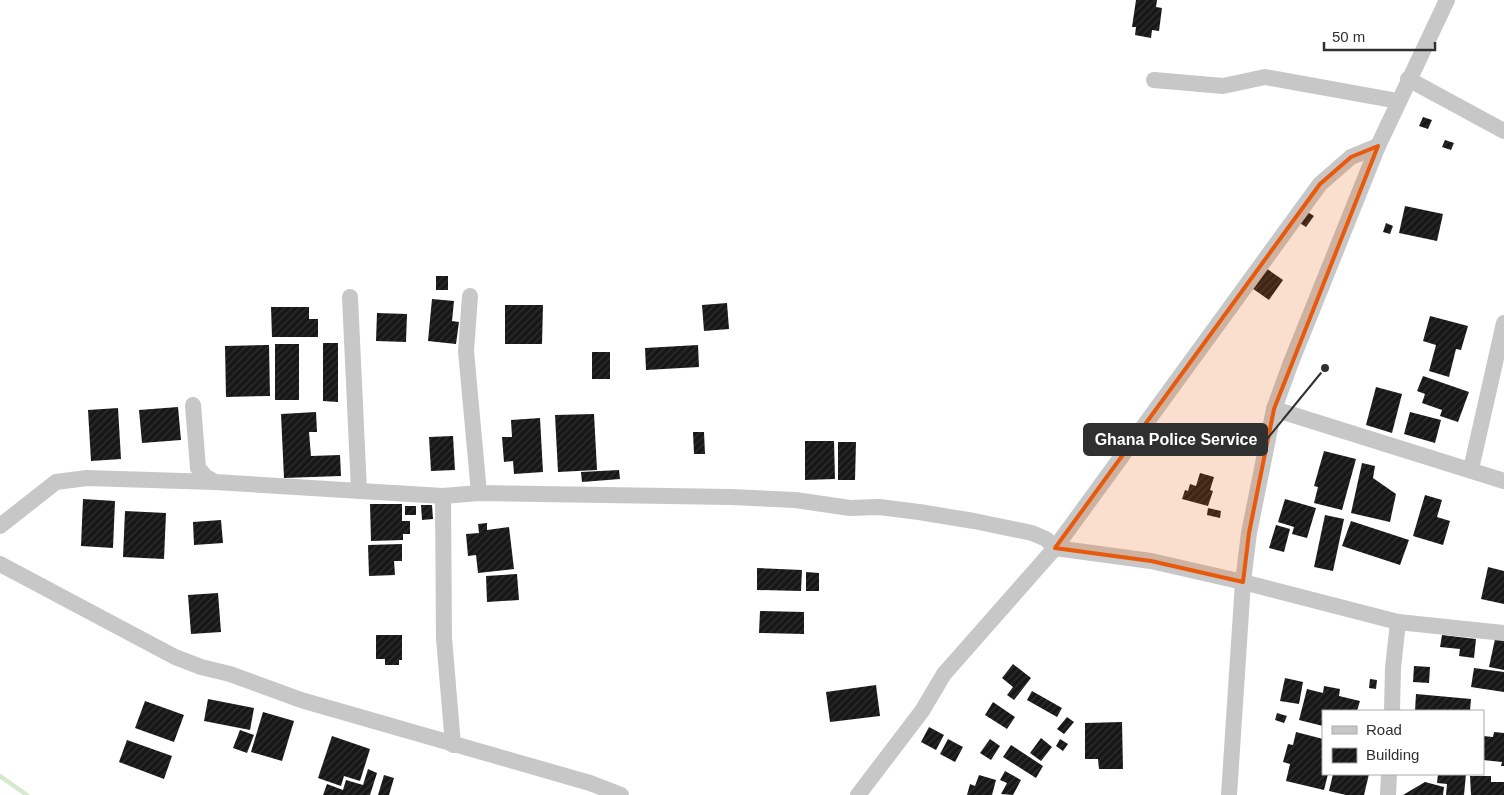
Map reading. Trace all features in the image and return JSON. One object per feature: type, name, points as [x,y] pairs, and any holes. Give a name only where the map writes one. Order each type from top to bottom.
[{"type":"street","points":[[1229,795],[1243,582],[1249,533],[1274,409],[1378,146],[1408,79],[1447,0]]},
{"type":"street","points":[[1154,80],[1223,86],[1265,77],[1398,101]]},
{"type":"street","points":[[1408,79],[1504,131]]},
{"type":"street","points":[[858,795],[922,711],[944,674],[1055,548],[1320,184],[1351,157],[1378,146]]},
{"type":"street","points":[[470,296],[466,351],[479,493]]},
{"type":"street","points":[[350,297],[359,492]]},
{"type":"street","points":[[1471,469],[1504,324]]},
{"type":"street","points":[[193,405],[198,468],[206,477],[215,482]]},
{"type":"street","points":[[1274,409],[1504,480]]},
{"type":"street","points":[[0,526],[56,482],[88,478],[215,482],[443,496],[479,493],[731,497],[795,500],[850,508],[879,507],[956,518],[1032,534],[1046,539],[1055,548],[1151,561],[1243,582],[1398,622],[1504,633]]},
{"type":"street","points":[[443,496],[444,638],[453,745]]},
{"type":"street","points":[[0,564],[175,657],[201,667],[230,674],[302,700],[590,784],[621,795]]},
{"type":"street","points":[[1392,710],[1393,668],[1398,622]]},
{"type":"street","points":[[1388,795],[1389,775]]},
{"type":"highlighted area","points":[[1378,146],[1274,409],[1249,533],[1243,582],[1151,561],[1055,548],[1320,184],[1351,157]]},
{"type":"building","points":[[1136,0],[1157,0],[1156,7],[1162,8],[1159,31],[1152,30],[1151,38],[1135,35],[1136,27],[1132,27]]},
{"type":"building","points":[[1423,117],[1432,120],[1428,129],[1419,126]]},
{"type":"building","points":[[1445,140],[1454,143],[1451,150],[1442,147]]},
{"type":"building","points":[[1405,206],[1443,214],[1437,241],[1399,233]]},
{"type":"building","points":[[1306,211],[1314,216],[1306,227],[1298,222]]},
{"type":"building","points":[[1386,223],[1393,226],[1390,234],[1383,232]]},
{"type":"building","points":[[1263,266],[1283,280],[1269,300],[1249,286]]},
{"type":"building","points":[[436,276],[448,276],[448,290],[436,290]]},
{"type":"building","points":[[432,299],[454,301],[452,321],[459,322],[456,344],[428,341]]},
{"type":"building","points":[[727,303],[729,329],[704,331],[702,305]]},
{"type":"building","points":[[505,305],[543,305],[542,344],[505,344]]},
{"type":"building","points":[[271,307],[309,307],[309,319],[318,319],[318,337],[272,337]]},
{"type":"building","points":[[377,313],[407,314],[406,342],[376,341]]},
{"type":"building","points":[[1430,316],[1468,326],[1461,350],[1456,349],[1449,377],[1429,371],[1436,345],[1423,341]]},
{"type":"building","points":[[323,343],[338,343],[338,402],[323,401]]},
{"type":"building","points":[[275,344],[299,344],[299,400],[275,400]]},
{"type":"building","points":[[269,345],[270,396],[226,397],[225,346]]},
{"type":"building","points":[[698,345],[699,367],[646,370],[645,348]]},
{"type":"building","points":[[592,352],[610,352],[610,379],[592,379]]},
{"type":"building","points":[[1423,376],[1469,392],[1458,422],[1440,416],[1442,410],[1422,403],[1425,394],[1417,391]]},
{"type":"building","points":[[1376,387],[1402,394],[1392,433],[1366,425]]},
{"type":"building","points":[[178,407],[181,440],[142,443],[139,410]]},
{"type":"building","points":[[118,408],[121,459],[91,461],[88,410]]},
{"type":"building","points":[[316,412],[317,432],[309,432],[311,456],[340,455],[341,476],[284,478],[281,414]]},
{"type":"building","points":[[1410,412],[1441,420],[1435,443],[1404,434]]},
{"type":"building","points":[[594,414],[597,470],[558,472],[555,415]]},
{"type":"building","points":[[540,418],[543,472],[514,474],[513,461],[504,462],[502,437],[512,437],[511,420]]},
{"type":"building","points":[[693,432],[704,432],[705,454],[694,454]]},
{"type":"building","points":[[453,436],[455,470],[431,471],[429,437]]},
{"type":"building","points":[[805,441],[834,441],[835,479],[805,480]]},
{"type":"building","points":[[838,442],[856,442],[855,480],[838,480]]},
{"type":"building","points":[[1324,451],[1356,459],[1342,510],[1314,503],[1318,487],[1314,486]]},
{"type":"building","points":[[1362,463],[1375,466],[1373,478],[1396,494],[1390,522],[1351,513]]},
{"type":"building","points":[[619,470],[620,479],[582,482],[581,472]]},
{"type":"building","points":[[1200,473],[1214,477],[1210,490],[1213,491],[1208,506],[1182,499],[1185,490],[1188,491],[1190,484],[1196,486]]},
{"type":"building","points":[[1425,495],[1442,500],[1437,517],[1450,521],[1443,545],[1413,536]]},
{"type":"building","points":[[83,499],[115,501],[113,548],[81,546]]},
{"type":"building","points":[[1285,499],[1316,508],[1307,538],[1292,534],[1294,527],[1278,522]]},
{"type":"building","points":[[370,504],[402,504],[402,521],[410,521],[410,534],[403,534],[403,540],[371,541]]},
{"type":"building","points":[[421,505],[432,505],[433,519],[422,520]]},
{"type":"building","points":[[405,506],[416,506],[416,515],[405,515]]},
{"type":"building","points":[[1208,508],[1221,511],[1220,518],[1207,515]]},
{"type":"building","points":[[125,511],[166,513],[164,559],[123,557]]},
{"type":"building","points":[[1325,515],[1344,519],[1333,571],[1314,567]]},
{"type":"building","points":[[221,520],[223,543],[194,545],[193,522]]},
{"type":"building","points":[[1351,521],[1409,540],[1400,565],[1342,546]]},
{"type":"building","points":[[487,523],[487,530],[509,527],[514,569],[478,573],[476,555],[468,556],[466,534],[479,533],[478,524]]},
{"type":"building","points":[[1276,525],[1290,529],[1284,552],[1269,548]]},
{"type":"building","points":[[402,544],[402,561],[394,561],[395,575],[369,576],[368,545]]},
{"type":"building","points":[[1488,567],[1504,571],[1504,604],[1481,599]]},
{"type":"building","points":[[757,568],[802,570],[801,591],[757,590]]},
{"type":"building","points":[[806,572],[819,573],[819,591],[806,591]]},
{"type":"building","points":[[517,574],[519,600],[487,602],[486,576]]},
{"type":"building","points":[[218,593],[221,632],[191,634],[188,595]]},
{"type":"building","points":[[760,611],[804,612],[804,634],[759,633]]},
{"type":"building","points":[[376,635],[402,635],[402,660],[399,660],[399,665],[385,665],[385,659],[376,659]]},
{"type":"building","points":[[1442,635],[1476,639],[1474,658],[1459,656],[1460,649],[1440,647]]},
{"type":"building","points":[[1495,639],[1504,641],[1504,670],[1489,667]]},
{"type":"building","points":[[1013,664],[1031,678],[1014,700],[1007,695],[1013,687],[1002,678]]},
{"type":"building","points":[[1414,666],[1430,667],[1429,683],[1413,682]]},
{"type":"building","points":[[1474,668],[1504,672],[1504,692],[1471,687]]},
{"type":"building","points":[[1285,678],[1303,682],[1299,704],[1280,701]]},
{"type":"building","points":[[1370,679],[1377,680],[1376,689],[1369,688]]},
{"type":"building","points":[[876,685],[880,716],[830,722],[826,692]]},
{"type":"building","points":[[1324,686],[1340,689],[1339,696],[1360,701],[1357,710],[1322,710],[1322,726],[1299,720],[1307,689],[1323,693]]},
{"type":"building","points":[[1032,691],[1062,708],[1057,717],[1027,700]]},
{"type":"building","points":[[1416,694],[1471,699],[1470,710],[1415,710]]},
{"type":"building","points":[[208,699],[254,708],[250,730],[204,721]]},
{"type":"building","points":[[145,701],[184,715],[174,742],[135,728]]},
{"type":"building","points":[[993,702],[1015,717],[1007,729],[985,715]]},
{"type":"building","points":[[263,712],[294,721],[282,761],[251,752]]},
{"type":"building","points":[[1277,713],[1287,716],[1284,723],[1275,720]]},
{"type":"building","points":[[1067,717],[1074,722],[1064,734],[1057,729]]},
{"type":"building","points":[[1122,722],[1123,769],[1099,769],[1098,759],[1085,759],[1085,723]]},
{"type":"building","points":[[929,727],[944,735],[936,750],[921,742]]},
{"type":"building","points":[[240,730],[254,735],[247,753],[233,748]]},
{"type":"building","points":[[1296,732],[1322,739],[1322,775],[1328,775],[1324,790],[1286,781],[1290,764],[1283,762],[1288,744],[1293,745]]},
{"type":"building","points":[[1494,732],[1504,733],[1504,766],[1501,766],[1502,762],[1484,760],[1484,736],[1493,737]]},
{"type":"building","points":[[332,736],[370,749],[360,781],[344,776],[341,786],[318,778]]},
{"type":"building","points":[[1041,738],[1052,747],[1041,761],[1030,753]]},
{"type":"building","points":[[948,739],[963,747],[955,762],[940,754]]},
{"type":"building","points":[[990,739],[1000,746],[991,760],[980,753]]},
{"type":"building","points":[[1060,739],[1068,744],[1063,751],[1056,746]]},
{"type":"building","points":[[127,740],[172,756],[164,779],[119,762]]},
{"type":"building","points":[[1011,745],[1043,766],[1036,778],[1003,757]]},
{"type":"building","points":[[368,769],[377,773],[370,795],[323,795],[327,784],[343,790],[346,780],[363,785]]},
{"type":"building","points":[[1005,771],[1021,780],[1013,795],[1001,794],[1007,783],[1000,780]]},
{"type":"building","points":[[384,775],[394,778],[389,795],[378,795]]},
{"type":"building","points":[[979,775],[996,780],[992,795],[967,795],[970,784],[975,786]]},
{"type":"building","points":[[1333,775],[1369,775],[1364,795],[1346,795],[1329,791]]},
{"type":"building","points":[[1438,775],[1466,775],[1464,795],[1446,795],[1447,784],[1437,783]]},
{"type":"building","points":[[1470,776],[1491,776],[1491,782],[1504,782],[1504,795],[1471,795]]},
{"type":"building","points":[[1425,782],[1444,787],[1443,795],[1403,795]]},
{"type":"waterway","points":[[0,776],[27,795]]},
{"type":"place","name":"Ghana Police Service","points":[[1325,368]]}]
